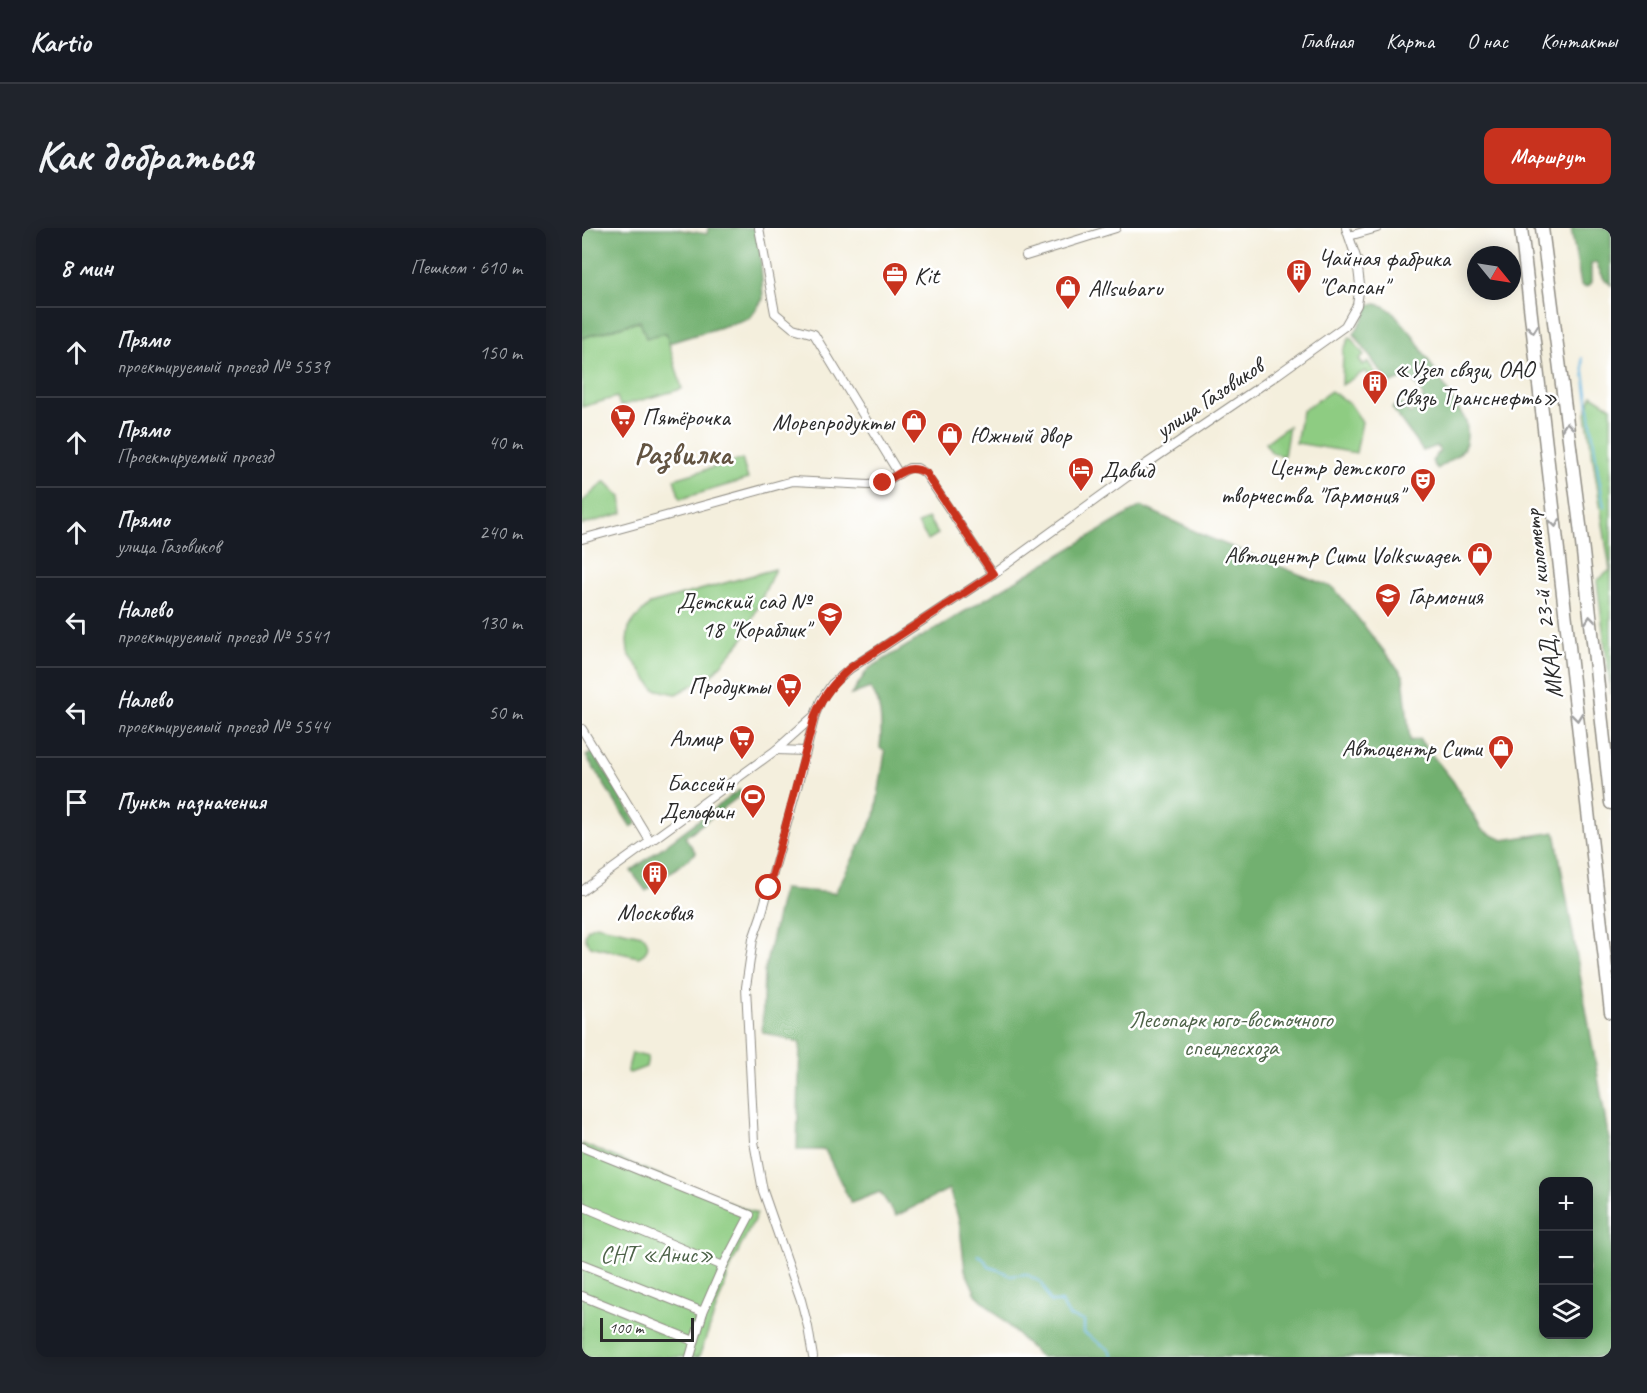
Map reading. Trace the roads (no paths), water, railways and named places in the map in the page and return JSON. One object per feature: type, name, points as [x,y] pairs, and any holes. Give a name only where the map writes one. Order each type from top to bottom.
[{"type":"highway","name":"МКАД, 23-й километр","points":[[1521,228],[1611,1012]]},
{"type":"highway","name":"МКАД, 23-й километр","points":[[1542,228],[1580,525],[1611,803]]},
{"type":"street","points":[[759,228],[775,313],[793,328],[814,334],[899,474]]},
{"type":"street","points":[[1026,256],[1116,228]]},
{"type":"street","points":[[1348,232],[1377,228]]},
{"type":"street","name":"улица Газовиков","points":[[815,715],[821,700],[832,684],[850,668],[993,574],[1127,477],[1345,326],[1357,305],[1360,285],[1357,260],[1348,232]]},
{"type":"street","points":[[582,539],[793,481],[869,486],[883,483],[909,468],[917,468],[926,473],[993,574]]},
{"type":"street","points":[[582,891],[776,750],[815,715]]},
{"type":"street","points":[[813,1357],[801,1300],[763,1191],[754,1142],[746,987],[753,939],[815,715]]},
{"type":"street","points":[[582,729],[650,841]]},
{"type":"street","points":[[776,750],[806,751]]},
{"type":"street","points":[[582,1146],[750,1215],[723,1266],[703,1312],[690,1357]]},
{"type":"street","points":[[582,1206],[723,1266]]},
{"type":"street","points":[[582,1264],[703,1312]]},
{"type":"street","points":[[582,1296],[694,1341]]},
{"type":"waterway","points":[[1582,358],[1604,507]]},
{"type":"waterway","points":[[978,1255],[989,1267],[1010,1276],[1026,1274],[1042,1283],[1050,1302],[1061,1302],[1069,1316],[1084,1321],[1084,1333],[1110,1350],[1113,1357]]},
{"type":"place","name":"Чайная фабрика \"Сапсан\"","points":[[1299,295]]},
{"type":"place","name":"Kit","points":[[895,298]]},
{"type":"place","name":"Allsubaru","points":[[1068,311]]},
{"type":"place","name":"«Узел связи, ОАО Связь Транснефть»","points":[[1375,406]]},
{"type":"place","name":"Пятёрочка","points":[[623,440]]},
{"type":"place","name":"Морепродукты","points":[[914,445]]},
{"type":"place","name":"Южный двор","points":[[950,458]]},
{"type":"place","name":"Давид","points":[[1081,493]]},
{"type":"place","name":"Центр детского творчества \"Гармония\"","points":[[1423,504]]},
{"type":"place","name":"Автоцентр Сити Volkswagen","points":[[1480,578]]},
{"type":"place","name":"Гармония","points":[[1388,619]]},
{"type":"place","name":"Детский сад № 18 \"Кораблик\"","points":[[830,638]]},
{"type":"place","name":"Продукты","points":[[789,709]]},
{"type":"place","name":"Алмир","points":[[742,761]]},
{"type":"place","name":"Автоцентр Сити","points":[[1501,771]]},
{"type":"place","name":"Бассейн Дельфин","points":[[753,820]]},
{"type":"place","name":"Московия","points":[[655,897]]},
{"type":"district","name":"Развилка","points":[[683,454]]},
{"type":"park label","name":"Лесопарк юго-восточного спецлесхоза","points":[[1231,1033]]},
{"type":"park label","name":"СНТ «Анис»","points":[[657,1254]]}]
